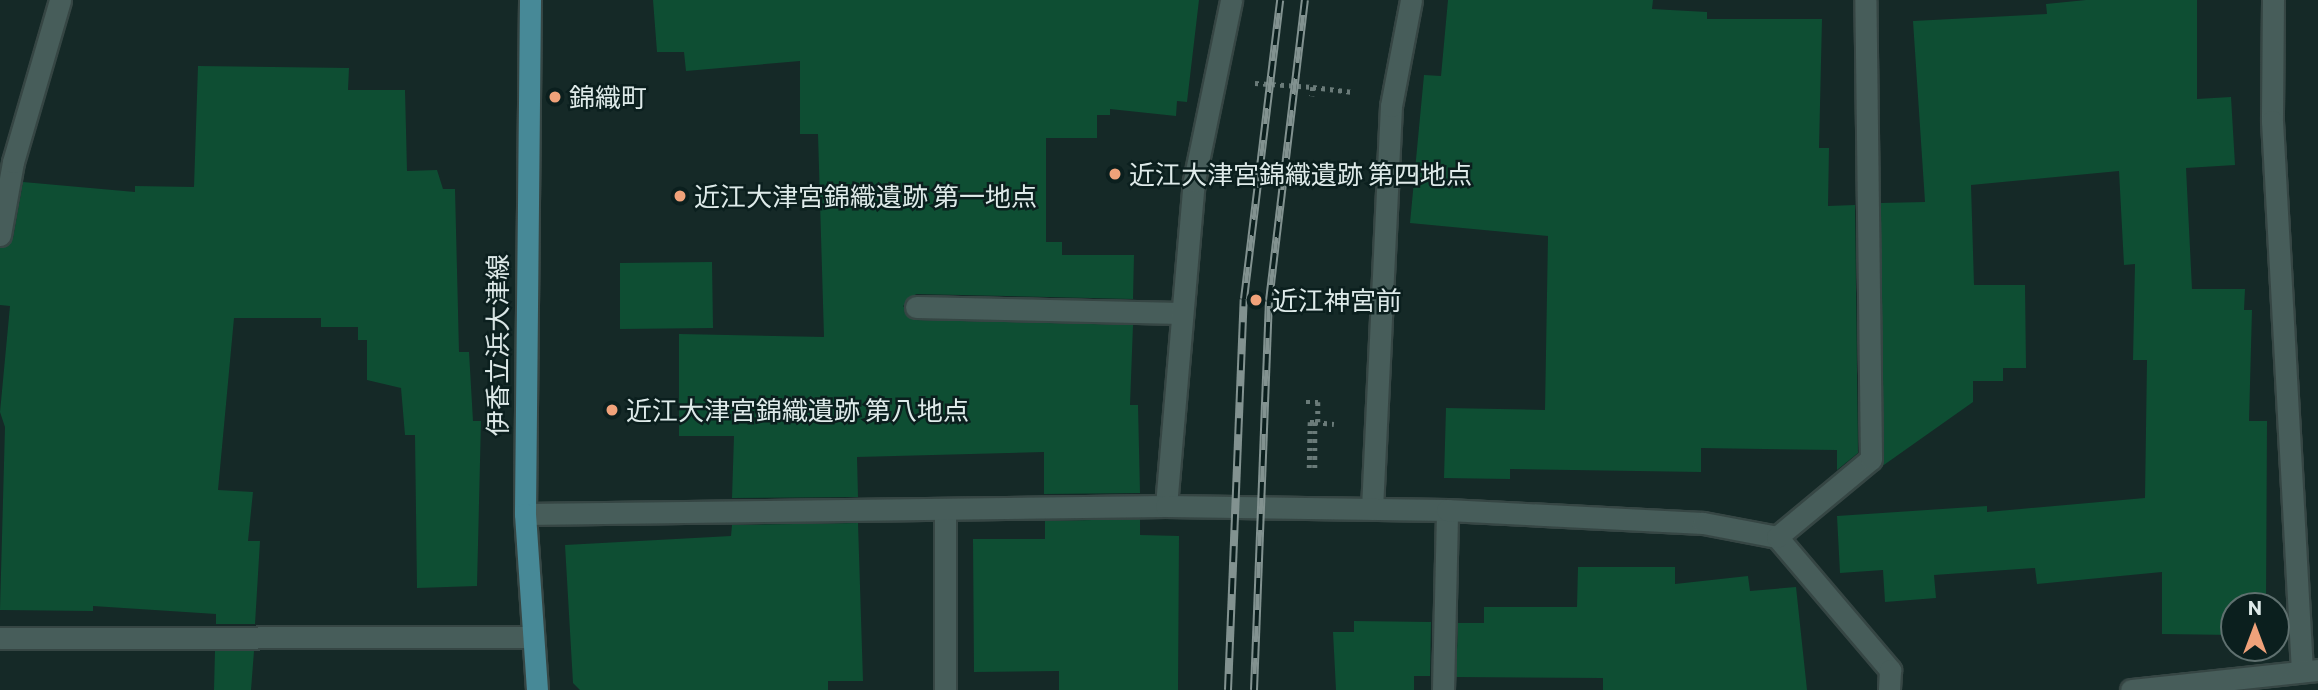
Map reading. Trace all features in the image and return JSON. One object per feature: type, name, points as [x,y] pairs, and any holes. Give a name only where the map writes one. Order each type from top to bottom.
[{"type":"main road","name":"伊香立浜大津線","points":[[530,0],[525,514],[529,637],[537,690]]},
{"type":"street","points":[[0,235],[13,162],[60,0]]},
{"type":"street","points":[[1166,506],[1194,181],[1231,0]]},
{"type":"street","points":[[1372,509],[1391,106],[1411,0]]},
{"type":"street","points":[[1777,537],[1871,459],[1866,0]]},
{"type":"street","points":[[2131,690],[2238,683],[2310,671],[2272,121],[2273,0]]},
{"type":"street","points":[[916,307],[1181,313]]},
{"type":"street","points":[[525,514],[1166,506],[1447,510],[1703,523],[1777,537],[1889,670],[1889,690]]},
{"type":"street","points":[[945,509],[945,690]]},
{"type":"street","points":[[1443,690],[1447,510]]},
{"type":"street","points":[[0,638],[529,637]]},
{"type":"path","points":[[1248,83],[1312,86],[1312,96]]},
{"type":"path","points":[[1306,402],[1318,402],[1315,509]]},
{"type":"path","points":[[1309,480],[1310,422],[1334,422],[1334,431]]},
{"type":"building","points":[[653,0],[1199,0],[1187,102],[1177,101],[1176,116],[1110,109],[1110,115],[1097,115],[1097,138],[1046,138],[1046,242],[1062,242],[1062,255],[1134,255],[1133,299],[916,294],[903,306],[916,320],[1133,325],[1130,405],[1138,405],[1140,493],[1044,494],[1044,452],[857,457],[858,497],[732,498],[734,436],[679,436],[679,334],[824,337],[818,134],[800,134],[800,61],[686,71],[684,52],[657,52]]},
{"type":"building","points":[[1448,0],[1653,0],[1652,9],[1707,12],[1707,19],[1822,19],[1819,148],[1829,148],[1828,206],[1855,205],[1858,453],[1837,470],[1837,450],[1701,448],[1701,472],[1510,469],[1510,479],[1444,478],[1446,408],[1545,410],[1548,236],[1410,223],[1424,75],[1441,76]]},
{"type":"building","points":[[2086,0],[2197,0],[2197,99],[2231,97],[2235,165],[2186,168],[2192,289],[2245,289],[2244,310],[2252,310],[2249,421],[2267,421],[2266,592],[2220,592],[2220,635],[2162,634],[2162,572],[2037,584],[2035,568],[1934,575],[1936,598],[1885,602],[1883,570],[1840,573],[1837,516],[1987,506],[1987,512],[2145,498],[2147,360],[2133,360],[2135,264],[2124,265],[2119,171],[1971,185],[1974,285],[2025,285],[2026,368],[2003,368],[2003,381],[1973,381],[1973,402],[1881,467],[1881,203],[1925,202],[1913,21],[2047,14],[2046,4]]},
{"type":"building","points":[[198,66],[349,68],[348,90],[405,90],[407,171],[437,170],[443,189],[455,189],[459,352],[469,352],[473,421],[481,421],[477,586],[417,588],[415,435],[405,435],[401,388],[367,380],[367,340],[358,340],[358,327],[321,327],[321,318],[234,318],[218,490],[253,492],[248,541],[260,541],[255,624],[216,624],[216,614],[93,606],[93,611],[0,610],[5,427],[0,412],[10,306],[0,305],[0,248],[13,238],[23,182],[135,192],[135,186],[194,187]]},
{"type":"building","points":[[712,262],[713,328],[620,329],[620,263]]},
{"type":"building","points":[[1140,519],[1140,535],[1179,536],[1178,690],[1059,690],[1059,671],[974,672],[973,539],[1045,539],[1045,521]]},
{"type":"building","points":[[858,523],[863,681],[828,681],[828,690],[580,690],[573,683],[565,545],[731,536],[732,525]]},
{"type":"building","points":[[1578,567],[1675,567],[1675,584],[1748,576],[1750,591],[1796,587],[1807,690],[1603,690],[1603,678],[1456,677],[1458,623],[1484,623],[1484,607],[1577,607]]},
{"type":"building","points":[[1354,621],[1431,622],[1430,676],[1414,676],[1414,690],[1336,690],[1333,632],[1354,632]]},
{"type":"building","points":[[215,651],[254,651],[251,690],[214,690]]},
{"type":"railway","points":[[1228,690],[1244,299],[1280,0]]},
{"type":"railway","points":[[1254,690],[1269,301],[1305,0]]},
{"type":"place","name":"錦織町","points":[[555,97]]},
{"type":"place","name":"近江大津宮錦織遺跡 第四地点","points":[[1115,174]]},
{"type":"place","name":"近江大津宮錦織遺跡 第一地点","points":[[680,196]]},
{"type":"place","name":"近江神宮前","points":[[1256,300]]},
{"type":"place","name":"近江大津宮錦織遺跡 第八地点","points":[[612,410]]}]
